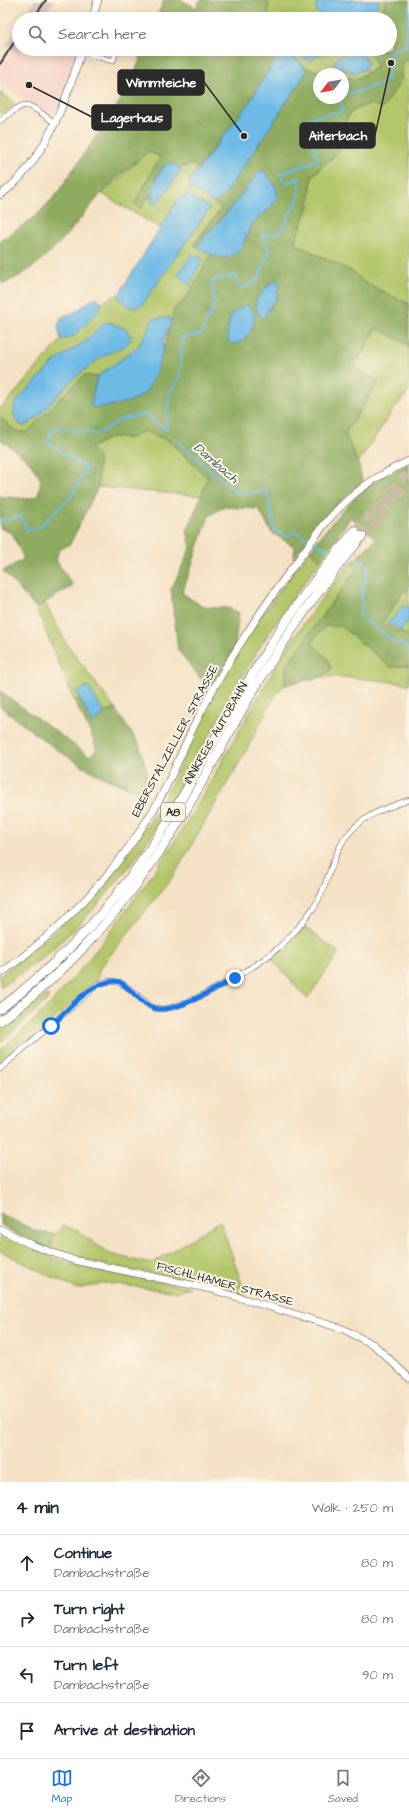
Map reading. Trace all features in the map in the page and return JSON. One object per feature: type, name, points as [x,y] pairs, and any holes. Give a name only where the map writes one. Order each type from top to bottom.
[{"type":"highway","name":"INNKREIS AUTOBAHN","points":[[0,1010],[65,953],[95,922],[129,879],[165,826],[240,695],[277,634],[318,576],[358,534],[282,644],[170,835],[128,896],[98,932],[61,970],[0,1021]]},
{"type":"street","points":[[94,12],[98,0]]},
{"type":"street","points":[[0,195],[31,166],[69,92],[80,56]]},
{"type":"street","points":[[99,56],[113,61],[115,56]]},
{"type":"street","points":[[0,121],[24,104],[30,106],[54,122]]},
{"type":"street","name":"EBERSTALZELLER STRASSE","points":[[0,974],[33,948],[81,905],[115,866],[151,814],[173,773],[195,723],[252,623],[306,549],[353,494],[386,472],[409,461]]},
{"type":"street","points":[[0,1069],[98,984],[109,981],[120,982],[150,1006],[156,1009],[166,1009],[188,1001],[225,983],[258,962],[283,944],[311,911],[322,893],[340,845],[350,832],[360,822],[372,814],[409,800]]},
{"type":"street","name":"FISCHLHAMER STRASSE","points":[[0,1229],[32,1245],[73,1260],[205,1288],[343,1329],[374,1345],[409,1378]]},
{"type":"shaded area","points":[[35,0],[54,0],[46,12],[27,12]]},
{"type":"shaded area","points":[[12,36],[12,50],[5,46]]},
{"type":"shaded area","points":[[12,51],[12,56],[76,56],[66,92],[55,115],[48,115],[0,82],[0,69]]},
{"type":"green space","points":[[164,0],[182,0],[196,8],[200,0],[268,0],[269,12],[159,12]]},
{"type":"green space","points":[[268,0],[383,0],[385,4],[381,12],[269,12]]},
{"type":"green space","points":[[383,0],[409,0],[409,60],[402,61],[401,80],[383,108],[371,104],[360,107],[350,113],[346,121],[339,151],[312,176],[309,206],[294,243],[351,271],[365,283],[409,304],[409,346],[377,328],[354,365],[379,382],[345,433],[358,463],[363,483],[336,506],[294,557],[295,547],[271,532],[259,509],[223,507],[209,516],[182,593],[203,607],[230,608],[239,613],[234,650],[211,688],[205,684],[178,650],[171,590],[191,547],[187,532],[208,478],[169,441],[144,431],[130,438],[111,437],[90,448],[98,456],[98,487],[70,544],[59,550],[56,560],[73,586],[36,608],[3,571],[24,559],[12,533],[0,528],[0,496],[28,499],[38,496],[41,480],[30,462],[0,440],[0,417],[14,430],[26,433],[84,375],[97,377],[91,403],[148,389],[164,348],[174,309],[186,298],[211,255],[222,257],[230,255],[236,251],[241,246],[254,223],[260,216],[259,172],[226,214],[197,246],[194,245],[221,209],[216,203],[226,193],[304,76],[305,68],[313,70],[313,104],[349,104],[349,78],[355,79],[377,68],[372,56],[397,56],[397,12],[381,12],[385,4]],"holes":[[[269,284],[277,293],[276,300],[272,303],[268,311],[264,292]]]},
{"type":"green space","points":[[141,56],[277,56],[249,103],[197,169],[193,165],[179,167],[171,164],[164,166],[157,176],[151,197],[147,198],[141,209],[135,203],[160,157],[148,151],[105,189],[57,246],[32,267],[3,284],[0,277],[0,241],[36,216],[56,195],[129,88]]},
{"type":"green space","points":[[290,56],[372,56],[377,67],[355,79],[349,78],[349,68],[313,68],[313,70],[305,68],[301,62]]},
{"type":"green space","points":[[402,60],[409,60],[409,304],[365,283],[351,271],[294,243],[309,206],[312,176],[339,151],[346,121],[350,113],[360,107],[371,104],[401,80]]},
{"type":"green space","points":[[0,92],[15,104],[2,115],[0,113]]},
{"type":"green space","points":[[148,151],[161,157],[147,180],[147,198],[151,197],[153,203],[157,204],[181,170],[179,167],[193,165],[197,169],[189,181],[221,209],[194,244],[211,255],[186,298],[174,309],[171,323],[169,317],[153,319],[139,346],[97,377],[84,375],[26,433],[14,430],[0,417],[1,407],[61,340],[74,336],[99,311],[102,302],[119,294],[119,299],[179,252],[210,208],[179,198],[160,228],[102,194]]},
{"type":"green space","points":[[377,328],[409,346],[409,391],[393,410],[358,463],[345,433],[379,382],[354,365]]},
{"type":"green space","points":[[144,431],[169,441],[208,478],[201,496],[98,487],[98,456],[89,448],[111,437],[130,438]]},
{"type":"green space","points":[[409,464],[409,592],[404,590],[382,624],[409,636],[409,666],[391,667],[341,626],[325,626],[311,643],[328,659],[331,670],[321,677],[285,685],[286,666],[357,568],[351,563],[376,539],[351,517],[321,560],[310,551],[330,524],[365,489],[393,471]]},
{"type":"green space","points":[[310,551],[321,560],[295,595],[255,655],[182,785],[140,851],[105,896],[67,936],[46,955],[0,987],[0,976],[62,925],[91,898],[117,868],[137,841],[171,784],[198,723],[221,678],[263,613]]},
{"type":"green space","points":[[351,563],[357,568],[286,666],[285,685],[276,694],[242,758],[174,875],[100,968],[96,982],[26,1045],[0,1065],[0,1050],[34,1020],[66,987],[154,872],[194,811],[289,646],[308,617]]},
{"type":"green space","points":[[404,590],[409,592],[409,636],[382,624]]},
{"type":"green space","points":[[45,603],[66,643],[115,709],[104,713],[88,686],[77,692],[80,700],[74,700],[36,608]]},
{"type":"green space","points":[[325,626],[341,626],[391,667],[409,666],[409,684],[349,677],[321,677],[331,670],[328,659],[311,643]]},
{"type":"green space","points":[[0,691],[89,756],[97,750],[92,736],[74,700],[80,700],[92,724],[104,713],[115,709],[139,744],[147,772],[144,791],[126,787],[88,769],[31,731],[0,706]]},
{"type":"green space","points":[[302,925],[339,953],[307,999],[271,958]]},
{"type":"green space","points":[[47,995],[49,998],[0,1043],[0,1029],[31,1005]]},
{"type":"green space","points":[[0,1214],[39,1232],[54,1234],[50,1250],[14,1233],[0,1224]]},
{"type":"green space","points":[[220,1221],[246,1296],[201,1282],[109,1266],[50,1250],[54,1234],[63,1225],[77,1231],[110,1254],[151,1264]]},
{"type":"green space","points":[[0,1232],[45,1254],[73,1264],[116,1274],[190,1287],[176,1292],[106,1283],[77,1289],[0,1251]]},
{"type":"water","points":[[318,0],[379,0],[379,4],[375,12],[317,12],[316,4]]},
{"type":"water","points":[[277,56],[290,56],[301,62],[305,68],[304,76],[226,193],[216,203],[213,203],[189,187],[189,181],[249,103]]},
{"type":"water","points":[[303,56],[316,56],[310,61]]},
{"type":"water","points":[[340,56],[364,56],[368,64],[365,69],[355,73],[349,71],[349,68],[334,66],[335,60]]},
{"type":"water","points":[[168,163],[176,165],[181,170],[157,204],[153,203],[153,187],[164,166]]},
{"type":"water","points":[[263,170],[276,187],[277,198],[272,206],[250,227],[244,243],[238,252],[224,258],[212,255],[197,246],[226,214],[259,172]]},
{"type":"water","points":[[186,194],[210,208],[142,305],[132,308],[119,299],[119,294],[179,198]]},
{"type":"water","points":[[192,254],[203,259],[189,286],[178,274]]},
{"type":"water","points":[[276,279],[280,285],[276,300],[272,303],[264,317],[260,317],[256,307],[257,298]]},
{"type":"water","points":[[96,297],[102,302],[99,311],[74,336],[61,340],[58,326],[62,317],[75,312]]},
{"type":"water","points":[[248,305],[253,313],[254,321],[252,329],[242,341],[236,344],[231,343],[228,339],[228,326],[231,316],[238,309]]},
{"type":"water","points":[[169,317],[171,323],[163,341],[164,348],[155,374],[144,394],[131,401],[93,408],[91,403],[97,377],[139,346],[153,319]]},
{"type":"water","points":[[109,322],[126,329],[131,337],[130,341],[125,346],[103,356],[74,378],[38,417],[29,424],[22,426],[14,416],[15,403],[54,362],[87,340],[104,323]]},
{"type":"water","points":[[403,605],[409,608],[409,619],[402,630],[387,623],[396,615]]},
{"type":"water","points":[[88,686],[104,713],[92,724],[77,692]]},
{"type":"waterway","points":[[397,49],[406,47],[409,7]]},
{"type":"waterway","points":[[349,93],[357,92],[387,81],[391,63],[390,56]]},
{"type":"waterway","points":[[0,521],[21,516],[27,530],[40,527],[73,494],[86,469],[47,442],[54,428],[98,434],[119,420],[145,414],[166,430],[169,395],[180,376],[182,338],[201,334],[215,303],[211,281],[235,275],[239,288],[256,283],[270,251],[262,235],[280,232],[299,197],[299,178],[286,183],[280,174],[317,160],[306,119],[342,111],[341,104]]},
{"type":"waterway","name":"Dambach","points":[[175,439],[238,494],[267,491],[275,531],[287,536],[295,531],[308,540],[328,549]]},
{"type":"waterway","name":"Dambach","points":[[357,557],[369,568],[362,591],[361,616],[390,639],[409,649]]},
{"type":"tunnel","points":[[355,531],[409,472]]},
{"type":"tunnel","points":[[362,536],[409,486]]},
{"type":"railway","points":[[38,12],[46,0]]},
{"type":"railway","points":[[0,64],[12,46]]},
{"type":"place","name":"Aiterbach","points":[[391,63]]},
{"type":"place","name":"Lagerhaus","points":[[29,85]]},
{"type":"place","name":"Wimmteiche","points":[[244,136]]},
{"type":"route","points":[[51,1026],[92,988],[103,982],[120,982],[150,1006],[156,1009],[166,1009],[192,1000],[235,978]]}]
